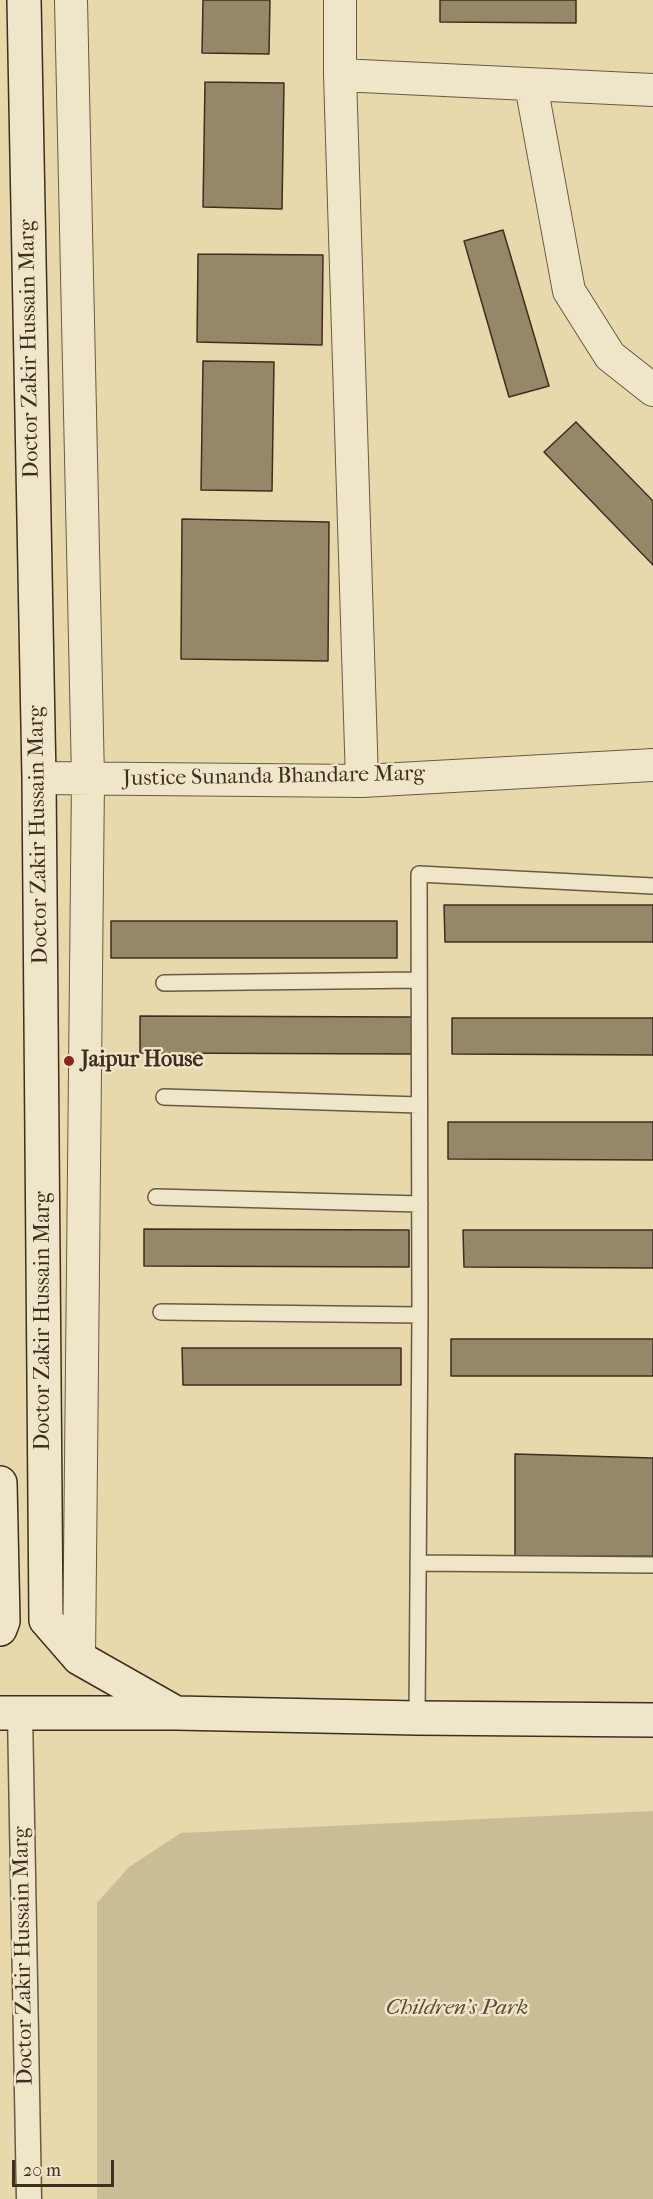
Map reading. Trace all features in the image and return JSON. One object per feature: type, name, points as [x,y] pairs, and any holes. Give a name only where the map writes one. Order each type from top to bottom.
[{"type":"main road","name":"Doctor Zakir Hussain Marg","points":[[24,0],[39,778],[46,1620],[79,1658],[176,1713]]},
{"type":"main road","points":[[0,1483],[3,1621],[0,1629]]},
{"type":"main road","points":[[10,1713],[176,1713],[653,1720]]},
{"type":"street","name":"Doctor Zakir Hussain Marg","points":[[71,0],[88,778],[79,1658]]},
{"type":"street","points":[[339,0],[362,781]]},
{"type":"street","points":[[340,75],[653,90]]},
{"type":"street","points":[[531,85],[569,291],[610,356],[653,390]]},
{"type":"street","name":"Justice Sunanda Bhandare Marg","points":[[39,778],[362,781],[653,765]]},
{"type":"street","name":"Doctor Zakir Hussain Marg","points":[[10,1713],[28,2199]]},
{"type":"lane","points":[[417,1718],[420,1315],[419,874],[653,885]]},
{"type":"lane","points":[[164,983],[419,980]]},
{"type":"lane","points":[[164,1097],[419,1105]]},
{"type":"lane","points":[[156,1197],[420,1204]]},
{"type":"lane","points":[[161,1312],[420,1315]]},
{"type":"lane","points":[[418,1563],[653,1565]]},
{"type":"green space","name":"Children's Park","points":[[653,1811],[653,2199],[97,2199],[97,1903],[129,1867],[181,1833]]},
{"type":"building","points":[[203,0],[270,0],[269,54],[202,53]]},
{"type":"building","points":[[440,0],[576,0],[576,23],[440,22]]},
{"type":"building","points":[[205,82],[284,83],[282,209],[203,207]]},
{"type":"building","points":[[503,230],[549,386],[509,397],[464,241]]},
{"type":"building","points":[[198,254],[323,255],[322,345],[197,342]]},
{"type":"building","points":[[203,361],[274,362],[272,491],[201,490]]},
{"type":"building","points":[[576,422],[653,501],[653,565],[544,452]]},
{"type":"building","points":[[182,519],[329,522],[328,661],[181,659]]},
{"type":"building","points":[[444,905],[653,905],[653,942],[445,942]]},
{"type":"building","points":[[111,921],[397,921],[397,958],[111,958]]},
{"type":"building","points":[[140,1016],[413,1017],[413,1054],[140,1053]]},
{"type":"building","points":[[452,1018],[653,1018],[653,1055],[452,1054]]},
{"type":"building","points":[[448,1122],[653,1122],[653,1160],[448,1159]]},
{"type":"building","points":[[144,1229],[409,1230],[409,1267],[144,1266]]},
{"type":"building","points":[[463,1230],[653,1230],[653,1268],[464,1267]]},
{"type":"building","points":[[451,1339],[653,1339],[653,1376],[451,1376]]},
{"type":"building","points":[[182,1348],[401,1348],[401,1385],[183,1385]]},
{"type":"building","points":[[515,1454],[653,1458],[653,1556],[515,1557]]},
{"type":"place","name":"Jaipur House","points":[[69,1061]]}]
